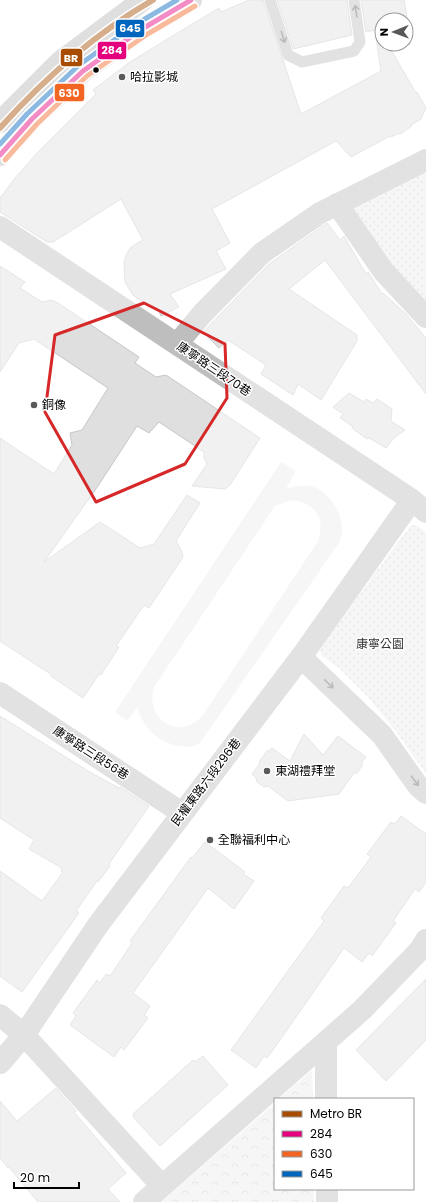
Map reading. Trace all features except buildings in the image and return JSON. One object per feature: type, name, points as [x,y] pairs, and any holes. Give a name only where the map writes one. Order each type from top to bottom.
[{"type":"main road","points":[[0,122],[60,62],[143,0]]},
{"type":"main road","points":[[0,155],[32,119],[83,71],[142,29],[191,0]]},
{"type":"street","points":[[177,344],[203,313],[262,253],[320,213],[426,160]]},
{"type":"street","points":[[337,204],[384,272],[426,317]]},
{"type":"street","name":"康寧路三段70巷","points":[[0,227],[419,506]]},
{"type":"street","name":"民權東路六段296巷","points":[[0,1063],[24,1035],[98,925],[182,813],[419,506]]},
{"type":"street","points":[[301,657],[382,735],[418,786],[426,793]]},
{"type":"street","name":"康寧路三段56巷","points":[[0,693],[182,813]]},
{"type":"street","points":[[144,1202],[362,1010],[420,950],[426,940]]},
{"type":"street","points":[[0,1015],[24,1035],[162,1186]]},
{"type":"street","points":[[326,1042],[326,1098]]},
{"type":"street","points":[[327,1190],[327,1202]]},
{"type":"lane","points":[[270,0],[288,55],[302,62],[354,51],[360,42],[354,0]]},
{"type":"highlighted area","points":[[144,303],[225,344],[227,398],[185,464],[96,502],[45,412],[55,335]]},
{"type":"green space","points":[[422,172],[426,174],[426,303],[421,303],[351,212],[355,203]]},
{"type":"green space","points":[[281,462],[296,471],[286,489],[308,485],[324,493],[334,504],[342,524],[342,532],[339,543],[200,743],[195,746],[187,747],[164,741],[152,733],[143,722],[137,708],[127,721],[115,712]],"holes":[[[295,500],[303,503],[318,514],[321,526],[318,541],[203,715],[194,723],[184,727],[174,727],[166,723],[159,717],[154,708],[152,698],[154,687],[275,506]]]},
{"type":"green space","name":"康寧公園","points":[[412,525],[418,526],[426,533],[426,774],[397,733],[368,697],[340,669],[322,656],[320,651],[322,645]]},
{"type":"green space","points":[[312,1070],[313,1098],[280,1098]]},
{"type":"green space","points":[[274,1104],[274,1190],[314,1190],[314,1202],[161,1202]]},
{"type":"metro line","name":"BR","points":[[0,128],[53,74],[71,58],[111,27],[153,0]]},
{"type":"transit line","name":"645","points":[[0,144],[27,114],[79,65],[138,23],[177,0]]},
{"type":"transit line","name":"284","points":[[0,155],[32,119],[83,71],[142,29],[191,0]]},
{"type":"transit line","name":"630","points":[[5,160],[37,124],[87,76],[146,35],[195,6]]},
{"type":"place","name":"哈拉影城","points":[[122,77]]},
{"type":"place","name":"銅像","points":[[34,405]]},
{"type":"place","name":"東湖禮拜堂","points":[[267,771]]},
{"type":"place","name":"全聯福利中心","points":[[210,840]]}]
